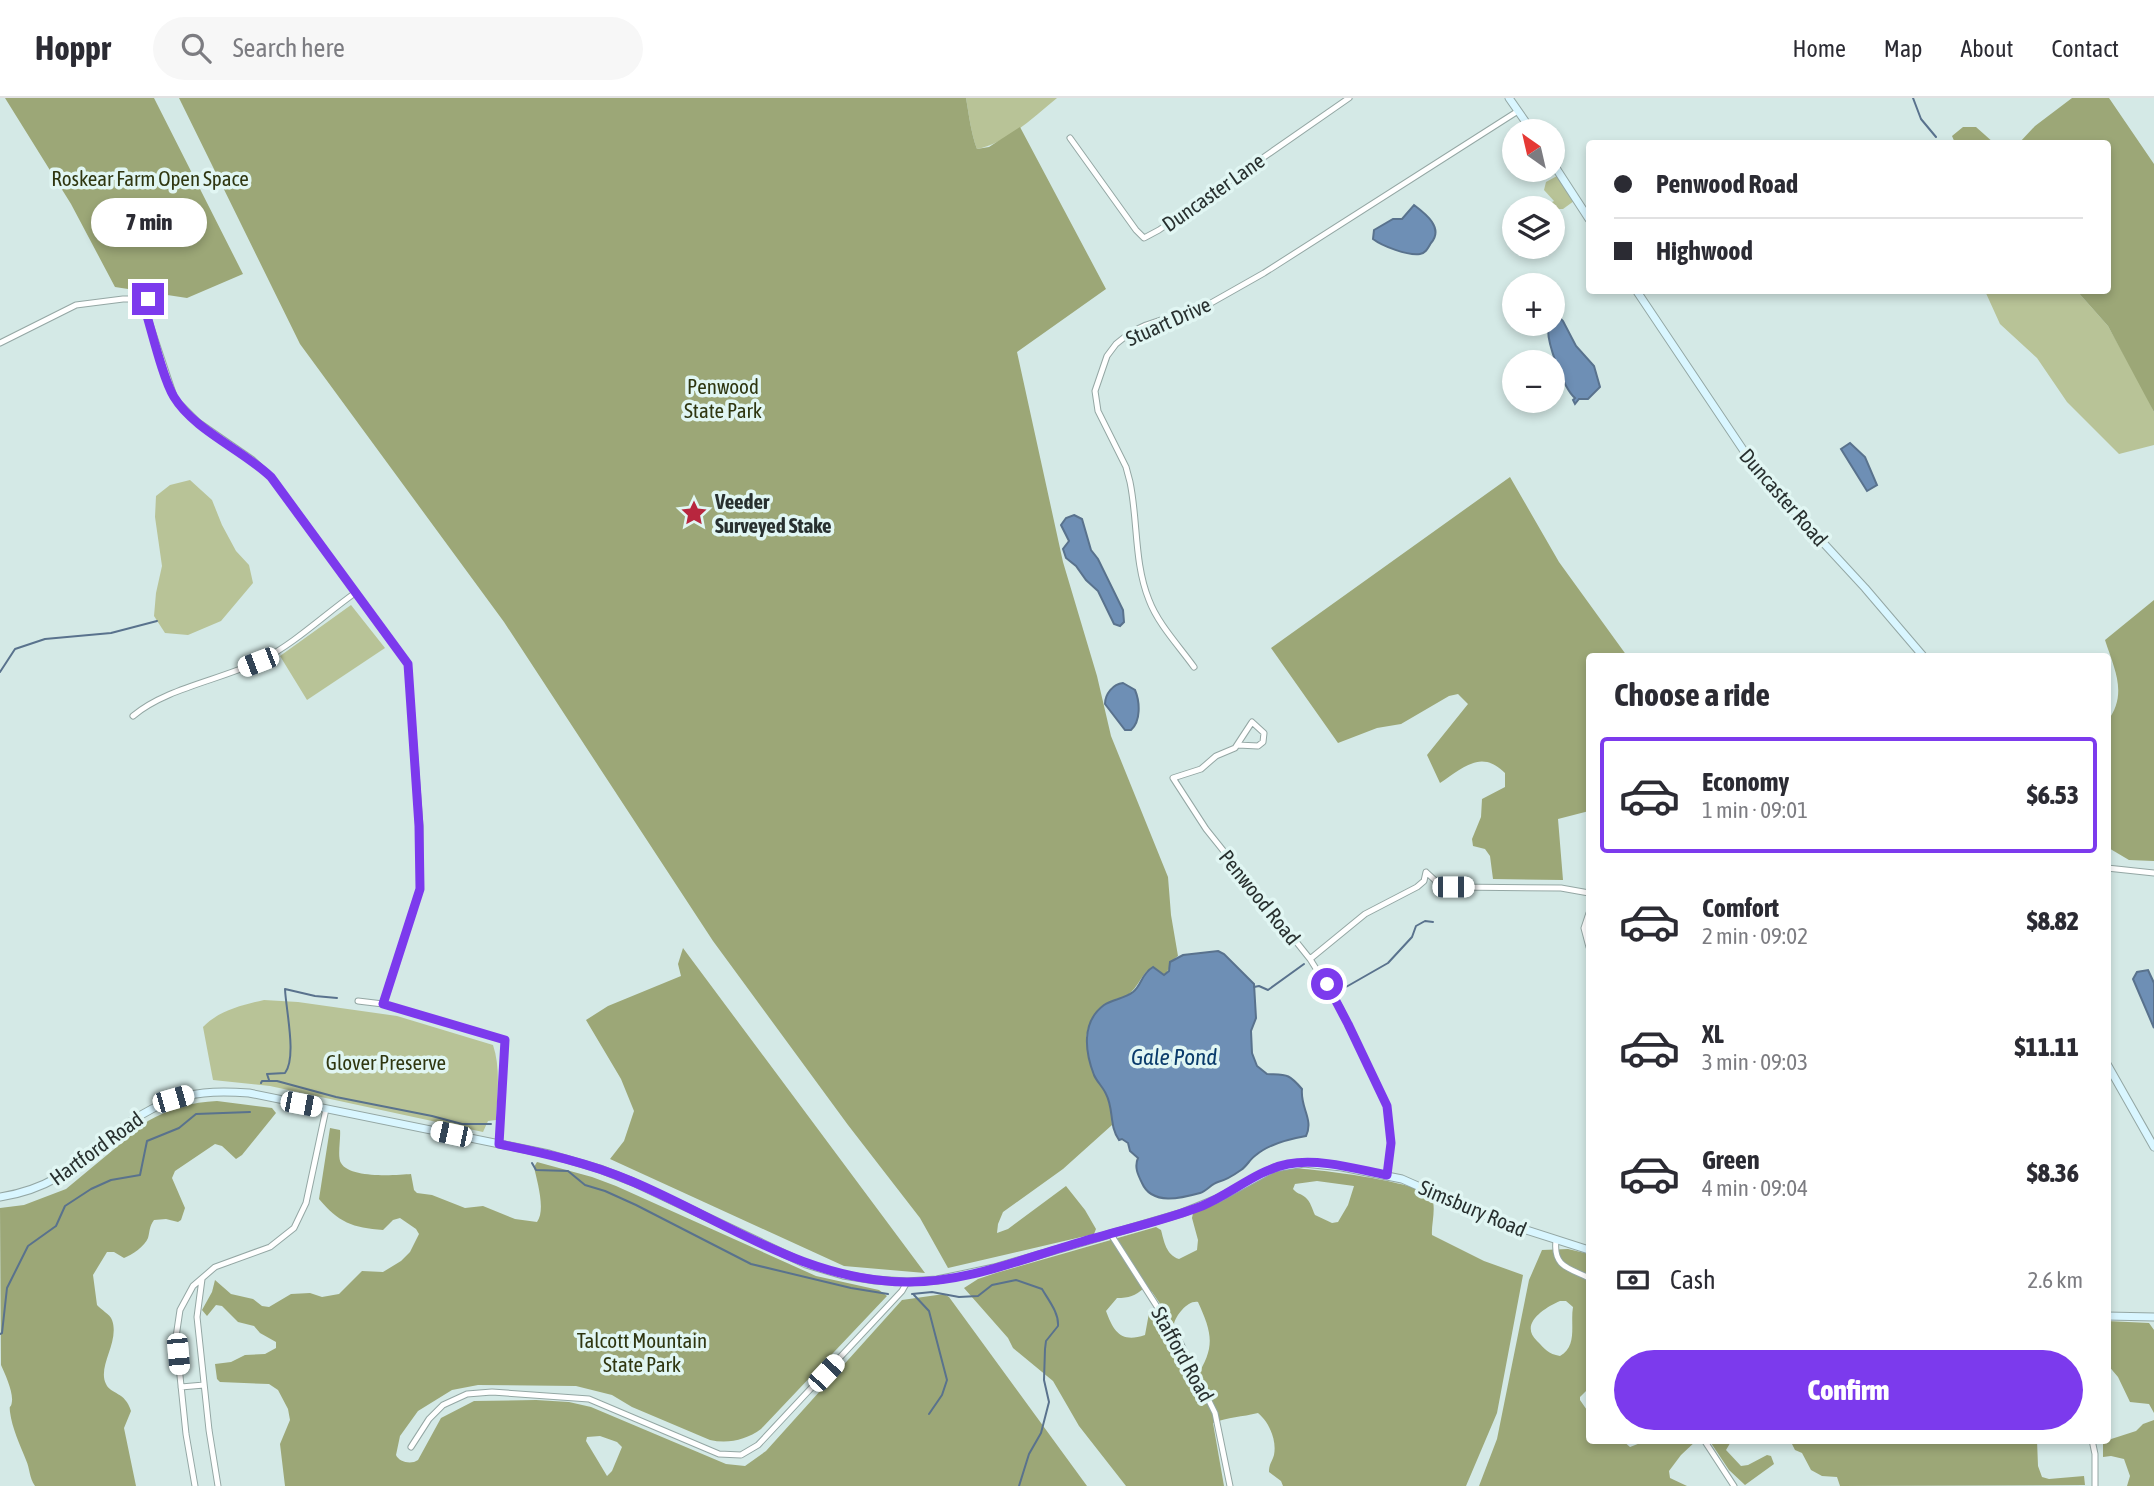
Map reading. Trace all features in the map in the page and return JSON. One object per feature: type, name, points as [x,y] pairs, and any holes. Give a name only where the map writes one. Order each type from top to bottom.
[{"type":"main road","points":[[1509,98],[1524,119]]},
{"type":"main road","points":[[1565,182],[1586,214]]},
{"type":"main road","name":"Duncaster Road","points":[[1639,294],[1758,472],[1865,588],[1920,653]]},
{"type":"main road","points":[[2111,1071],[2154,1147]]},
{"type":"main road","name":"Hartford Road","points":[[0,1197],[36,1189],[59,1178],[145,1113],[173,1099],[212,1091],[249,1093],[549,1154],[633,1182],[777,1252],[815,1267],[858,1278],[907,1282],[965,1275],[1159,1220]]},
{"type":"main road","name":"Simsbury Road","points":[[1159,1220],[1202,1206],[1261,1174],[1288,1164],[1318,1163],[1387,1175],[1417,1184],[1495,1220],[1586,1249]]},
{"type":"main road","points":[[2111,1316],[2154,1317]]},
{"type":"street","name":"Duncaster Lane","points":[[1070,138],[1144,238],[1349,98]]},
{"type":"street","name":"Stuart Drive","points":[[1194,667],[1158,617],[1142,580],[1130,482],[1126,467],[1098,411],[1095,391],[1107,356],[1116,344],[1131,332],[1211,303],[1263,273],[1518,111]]},
{"type":"street","points":[[0,343],[76,305],[148,299],[145,309],[175,399],[198,422],[253,460],[271,477],[408,664],[417,790],[420,889],[383,1004]]},
{"type":"street","points":[[133,716],[156,699],[182,692],[270,656],[355,593]]},
{"type":"street","points":[[1252,722],[1264,733],[1263,742],[1258,746],[1238,745],[1252,722]]},
{"type":"street","name":"Penwood Road","points":[[1238,745],[1216,756],[1201,769],[1173,778],[1211,834],[1310,959],[1340,1007],[1387,1106],[1391,1143],[1387,1175]]},
{"type":"street","points":[[2111,868],[2154,873]]},
{"type":"street","points":[[1310,959],[1365,914],[1417,887],[1426,872],[1438,883],[1453,887],[1561,888],[1586,892]]},
{"type":"street","points":[[1586,918],[1586,936]]},
{"type":"street","points":[[358,1001],[383,1004],[505,1040],[499,1144]]},
{"type":"street","points":[[195,1486],[186,1434],[176,1337],[177,1318],[193,1286],[215,1267],[270,1247],[294,1228],[306,1203],[327,1109]]},
{"type":"street","name":"Stafford Road","points":[[1110,1233],[1181,1344],[1215,1413],[1230,1486]]},
{"type":"street","points":[[1556,1241],[1557,1260],[1586,1276]]},
{"type":"street","points":[[202,1279],[197,1317],[212,1457],[218,1486]]},
{"type":"street","points":[[411,1447],[429,1419],[443,1405],[467,1394],[492,1392],[589,1399],[719,1454],[741,1455],[758,1445],[788,1414],[902,1291],[907,1282]]},
{"type":"street","points":[[181,1387],[204,1385]]},
{"type":"street","points":[[1707,1444],[1734,1486]]},
{"type":"street","points":[[2092,1444],[2095,1454],[2095,1486]]},
{"type":"green space","name":"Roskear Farm Open Space","points":[[5,98],[154,98],[243,274],[187,298],[115,287],[71,204]]},
{"type":"green space","name":"Penwood State Park","points":[[179,98],[966,98],[977,149],[989,147],[1020,127],[1106,289],[1017,352],[1063,562],[1097,676],[1111,736],[1168,877],[1178,956],[1164,975],[1147,971],[1131,992],[1116,999],[1088,1028],[1086,1038],[1095,1077],[1107,1094],[1112,1125],[1063,1169],[1003,1212],[997,1233],[1008,1229],[1066,1186],[1085,1210],[1096,1229],[1094,1234],[948,1268],[920,1218],[713,941],[504,622],[300,344]]},
{"type":"green space","points":[[966,98],[1057,98],[1009,135],[977,149]]},
{"type":"green space","points":[[2072,98],[2109,98],[2154,164],[2154,412],[2108,326],[2080,294],[2111,294],[2111,140],[2022,140],[2035,126]]},
{"type":"green space","points":[[1963,127],[1976,127],[1991,140],[1954,140],[1952,136]]},
{"type":"green space","points":[[1546,182],[1561,182],[1574,201],[1565,208],[1565,196],[1549,196],[1544,190]]},
{"type":"green space","points":[[1986,294],[2080,294],[2108,326],[2142,387],[2154,412],[2154,445],[2119,454],[2067,402],[2037,358],[2000,324]]},
{"type":"green space","points":[[1510,477],[1559,562],[1625,653],[1586,653],[1586,812],[1558,819],[1563,880],[1493,879],[1490,856],[1485,849],[1473,846],[1472,839],[1481,817],[1482,799],[1505,787],[1505,773],[1488,762],[1472,763],[1440,783],[1427,755],[1468,704],[1458,694],[1449,696],[1401,724],[1377,728],[1338,743],[1271,648]]},
{"type":"green space","points":[[190,480],[212,500],[236,551],[249,565],[253,583],[221,621],[188,635],[165,633],[154,616],[162,566],[155,517],[156,496],[170,485]]},
{"type":"green space","points":[[2154,600],[2154,861],[2129,860],[2111,849],[2111,715],[2117,702],[2118,682],[2105,640]]},
{"type":"green space","points":[[351,605],[385,648],[307,700],[280,656]]},
{"type":"green space","points":[[683,948],[925,1273],[844,1266],[610,1159],[624,1141],[634,1111],[621,1079],[586,1020],[608,1006],[681,976],[678,964]]},
{"type":"green space","name":"Glover Preserve","points":[[264,1000],[397,1016],[493,1045],[498,1073],[496,1120],[488,1121],[483,1132],[270,1086],[213,1080],[203,1027],[223,1013]]},
{"type":"green space","points":[[217,1101],[272,1108],[276,1113],[236,1159],[222,1146],[215,1144],[175,1171],[172,1178],[185,1208],[181,1220],[154,1220],[148,1238],[141,1247],[124,1258],[114,1252],[107,1252],[93,1275],[97,1305],[111,1318],[114,1328],[104,1377],[108,1387],[125,1400],[131,1411],[124,1428],[136,1486],[35,1486],[12,1424],[11,1392],[1,1365],[0,1208],[24,1205],[66,1189],[156,1117],[190,1105]]},
{"type":"green space","name":"Talcott Mountain State Park","points":[[330,1128],[340,1130],[341,1163],[354,1172],[374,1175],[411,1174],[417,1193],[432,1195],[465,1208],[483,1206],[515,1219],[537,1222],[541,1203],[534,1167],[537,1162],[616,1186],[816,1276],[879,1290],[887,1296],[761,1429],[743,1438],[723,1442],[710,1440],[632,1407],[612,1395],[576,1386],[478,1385],[452,1390],[418,1411],[400,1436],[396,1455],[402,1461],[418,1460],[441,1418],[474,1401],[536,1400],[569,1402],[591,1407],[726,1464],[745,1466],[766,1451],[902,1300],[944,1294],[949,1297],[1087,1486],[285,1486],[280,1444],[290,1420],[288,1409],[278,1390],[269,1384],[220,1382],[215,1364],[231,1362],[245,1355],[265,1354],[276,1348],[276,1342],[260,1333],[254,1326],[238,1322],[222,1306],[216,1305],[207,1316],[202,1310],[215,1280],[231,1294],[253,1299],[262,1306],[269,1307],[291,1294],[310,1293],[322,1297],[339,1294],[362,1271],[383,1272],[401,1261],[410,1252],[419,1234],[400,1218],[393,1220],[383,1230],[363,1228],[340,1218],[319,1199]],"holes":[[[600,1436],[617,1442],[622,1447],[612,1471],[607,1476],[586,1441],[587,1437]]]},
{"type":"green space","points":[[1292,1168],[1343,1173],[1423,1191],[1433,1201],[1432,1235],[1484,1261],[1523,1275],[1497,1413],[1466,1486],[1283,1486],[1281,1481],[1269,1472],[1274,1455],[1273,1437],[1269,1426],[1258,1413],[1213,1423],[1224,1486],[1126,1486],[1079,1426],[1053,1381],[1013,1348],[1008,1338],[964,1288],[978,1279],[996,1273],[1156,1227],[1161,1230],[1168,1251],[1179,1259],[1197,1250],[1193,1213],[1279,1171]],"holes":[[[1317,1181],[1354,1186],[1348,1205],[1338,1222],[1332,1223],[1315,1215],[1307,1199],[1293,1189],[1295,1184]],[[1144,1288],[1152,1292],[1174,1324],[1183,1309],[1190,1303],[1198,1302],[1210,1340],[1207,1357],[1196,1377],[1191,1377],[1164,1326],[1152,1310],[1145,1335],[1125,1337],[1112,1325],[1106,1311],[1117,1298],[1132,1296]]]},
{"type":"green space","points":[[1568,1249],[1586,1253],[1586,1391],[1580,1400],[1586,1409],[1586,1444],[1627,1444],[1630,1447],[1638,1444],[1693,1444],[1669,1471],[1670,1478],[1687,1486],[1479,1486],[1497,1439],[1529,1280],[1542,1250]],"holes":[[[1560,1301],[1566,1301],[1573,1307],[1569,1347],[1560,1356],[1552,1354],[1532,1335],[1532,1323],[1541,1312]]]},
{"type":"green space","points":[[2111,1321],[2149,1323],[2154,1330],[2154,1413],[2149,1404],[2130,1402],[2111,1369]]},
{"type":"green space","points":[[2154,1420],[2154,1486],[2127,1486],[2130,1476],[2124,1459],[2103,1457],[2103,1444],[2111,1444],[2111,1439],[2136,1431],[2143,1424]]},
{"type":"green space","points":[[1712,1444],[1730,1444],[1726,1450],[1741,1466],[1767,1455],[1771,1456],[1774,1464],[1745,1485],[1729,1470]]},
{"type":"green space","points":[[1792,1444],[2037,1444],[2038,1466],[2042,1477],[2049,1479],[2084,1476],[2085,1485],[1840,1486],[1837,1477],[1822,1476],[1811,1470],[1802,1453],[1795,1450]]},
{"type":"water","points":[[1414,205],[1428,217],[1436,232],[1425,251],[1415,254],[1402,252],[1373,239],[1374,230],[1393,219],[1402,219]]},
{"type":"water","points":[[1565,325],[1576,346],[1594,366],[1600,387],[1588,399],[1579,399],[1575,404],[1575,398],[1565,383],[1565,350],[1552,350],[1549,336],[1565,336]]},
{"type":"water","points":[[1850,443],[1865,457],[1877,485],[1867,491],[1841,449]]},
{"type":"water","points":[[1074,515],[1082,519],[1091,550],[1123,610],[1124,622],[1120,626],[1114,624],[1098,591],[1066,558],[1063,549],[1069,541],[1061,525],[1066,518]]},
{"type":"water","points":[[1123,683],[1135,690],[1138,700],[1138,717],[1131,730],[1125,730],[1105,704],[1110,690]]},
{"type":"water","name":"Gale Pond","points":[[1218,951],[1254,984],[1256,1018],[1251,1031],[1252,1053],[1257,1066],[1267,1074],[1287,1076],[1302,1089],[1308,1130],[1306,1136],[1280,1142],[1261,1151],[1238,1172],[1202,1192],[1176,1198],[1160,1198],[1147,1190],[1142,1183],[1136,1165],[1138,1158],[1130,1151],[1128,1143],[1119,1140],[1116,1135],[1105,1091],[1095,1078],[1091,1066],[1087,1047],[1088,1029],[1091,1020],[1104,1005],[1133,992],[1153,967],[1164,975],[1169,971],[1170,962],[1183,955]]},
{"type":"water","points":[[2148,970],[2154,983],[2154,1028],[2133,979],[2137,972]]},
{"type":"waterway","points":[[1913,98],[1921,119],[1936,137]]},
{"type":"waterway","points":[[0,672],[15,649],[45,639],[111,633],[157,621]]},
{"type":"waterway","points":[[1339,991],[1388,963],[1412,937],[1416,926],[1425,921],[1433,922]]},
{"type":"waterway","points":[[1254,987],[1268,990],[1304,964]]},
{"type":"waterway","points":[[269,1080],[267,1074],[285,1073],[290,1056],[285,989],[337,998]]},
{"type":"waterway","points":[[261,1083],[277,1081],[336,1097],[462,1124],[491,1124]]},
{"type":"waterway","points":[[0,1334],[7,1288],[28,1246],[56,1226],[65,1206],[111,1180],[140,1175],[147,1141],[179,1128],[196,1114],[250,1112]]},
{"type":"waterway","points":[[532,1163],[536,1170],[568,1171],[585,1185],[636,1205],[751,1264],[888,1294]]},
{"type":"waterway","points":[[912,1294],[932,1292],[959,1297],[978,1296],[992,1285],[1016,1280],[1042,1289],[1053,1307],[1058,1326],[1046,1341],[1045,1349],[1044,1380],[1049,1402],[1041,1433],[1029,1454],[1019,1486]]},
{"type":"waterway","points":[[914,1295],[929,1311],[947,1380],[942,1395],[929,1414]]},
{"type":"place","name":"Veeder Surveyed Stake","points":[[694,513]]},
{"type":"route","points":[[148,299],[145,309],[175,399],[198,422],[253,460],[271,477],[408,664],[419,826],[420,889],[383,1004],[505,1040],[499,1144],[549,1154],[600,1169],[633,1182],[777,1252],[824,1270],[858,1278],[907,1282],[953,1278],[1182,1213],[1219,1198],[1261,1174],[1288,1164],[1318,1163],[1387,1175],[1391,1139],[1387,1106],[1327,984]]}]
